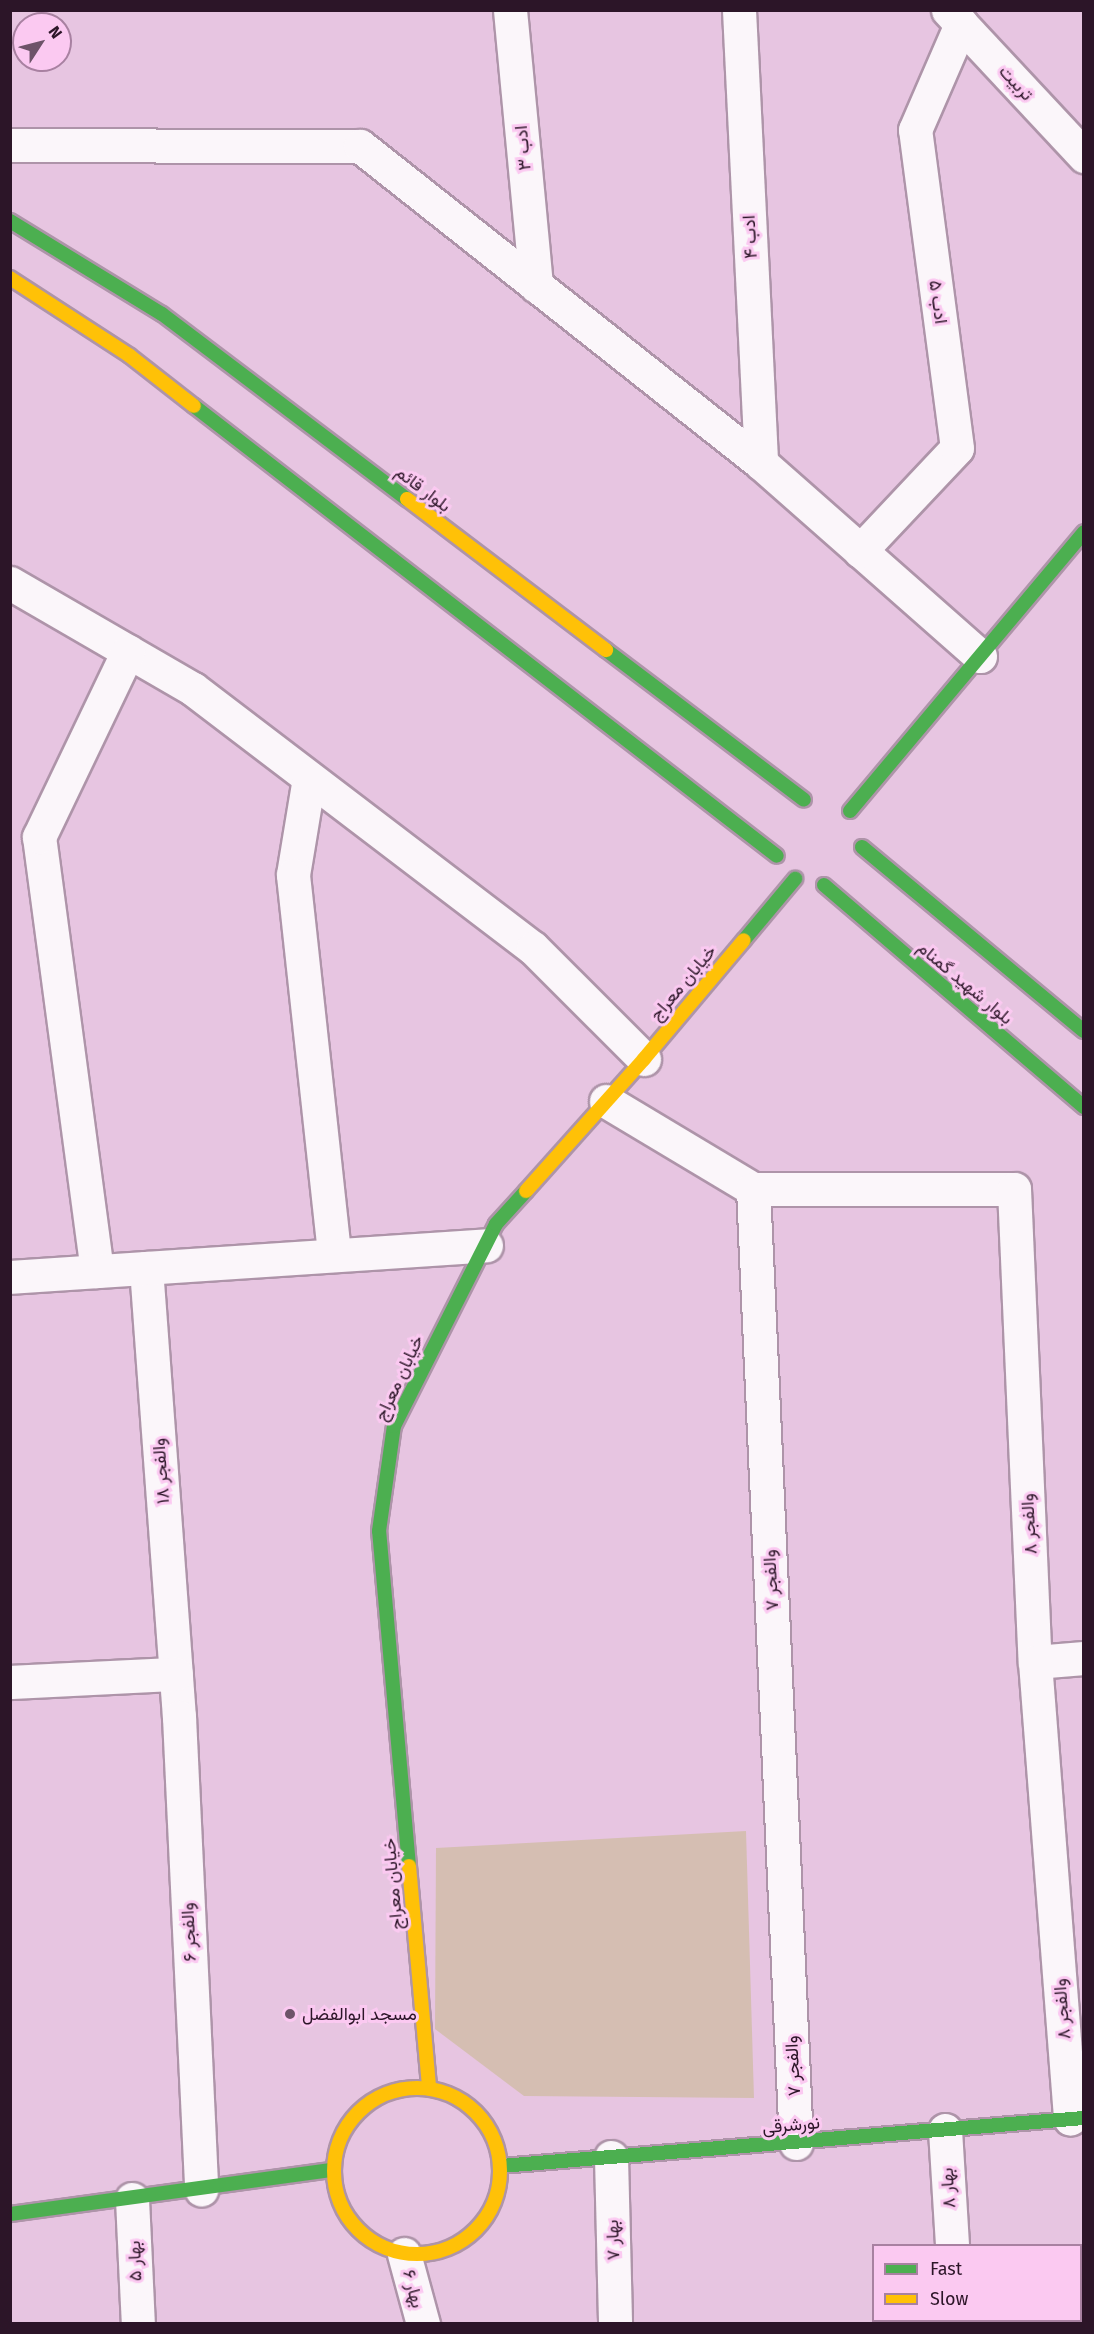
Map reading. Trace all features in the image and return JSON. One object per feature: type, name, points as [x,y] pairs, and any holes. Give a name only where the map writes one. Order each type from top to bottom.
[{"type":"street","name":"ادب ۳","points":[[510,10],[536,286]]},
{"type":"street","name":"ادب ۴","points":[[739,10],[761,463]]},
{"type":"street","name":"تربیت","points":[[954,17],[1083,156]]},
{"type":"street","name":"ادب ۵","points":[[860,551],[957,448],[915,130],[954,17]]},
{"type":"street","points":[[10,145],[360,146],[761,463],[980,656]]},
{"type":"street","name":"بلوار قائم","points":[[10,221],[162,314],[804,800]]},
{"type":"street","points":[[10,278],[130,356],[777,856]]},
{"type":"street","points":[[850,811],[1083,532]]},
{"type":"street","points":[[10,584],[193,689],[533,948],[644,1059]]},
{"type":"street","points":[[97,1271],[25,838],[128,651]]},
{"type":"street","points":[[309,777],[293,875],[334,1255]]},
{"type":"street","points":[[789,809],[804,800],[820,798]]},
{"type":"street","points":[[836,801],[850,811],[861,837],[1083,1030]]},
{"type":"street","points":[[856,865],[861,837]]},
{"type":"street","points":[[774,839],[777,856],[784,869],[795,879],[809,884],[824,885],[842,879]]},
{"type":"street","name":"خیابان معراج","points":[[429,2087],[379,1531],[394,1426],[496,1224],[644,1059],[795,879]]},
{"type":"street","name":"بلوار شهید گمنام","points":[[824,885],[1083,1107]]},
{"type":"street","points":[[606,1101],[753,1189]]},
{"type":"street","name":"والفجر ۸","points":[[753,1189],[1014,1189],[1035,1662],[1077,2119]]},
{"type":"street","name":"والفجر ۷","points":[[753,1189],[796,2143]]},
{"type":"street","points":[[10,1277],[486,1245]]},
{"type":"street","name":"والفجر ۱۸","points":[[146,1268],[176,1674]]},
{"type":"street","points":[[1035,1662],[1083,1658]]},
{"type":"street","points":[[10,1682],[176,1674]]},
{"type":"street","name":"والفجر ۶","points":[[176,1674],[201,2189]]},
{"type":"street","points":[[429,2087],[456,2096],[479,2114],[494,2138],[501,2166],[499,2190],[489,2214],[474,2233],[445,2249],[429,2254],[404,2254],[381,2247],[362,2233],[346,2215],[337,2193],[333,2170],[338,2142],[353,2117],[374,2098],[400,2089],[429,2087]]},
{"type":"street","name":"نورشرقی","points":[[501,2166],[1077,2119]]},
{"type":"street","name":"بهار ۸","points":[[945,2130],[952,2244]]},
{"type":"street","name":"بهار ۷","points":[[611,2157],[615,2324]]},
{"type":"street","points":[[10,2214],[333,2170]]},
{"type":"street","name":"بهار ۵","points":[[132,2199],[138,2324]]},
{"type":"street","name":"بهار ۶","points":[[404,2254],[423,2324]]},
{"type":"shaded area","points":[[746,1831],[754,2098],[524,2096],[435,2029],[436,1848]]},
{"type":"traffic: fast","points":[[10,221],[162,314],[407,499]]},
{"type":"traffic: fast","points":[[194,406],[777,856]]},
{"type":"traffic: fast","points":[[850,811],[1084,532]]},
{"type":"traffic: fast","points":[[606,650],[804,800]]},
{"type":"traffic: fast","points":[[862,847],[1084,1031]]},
{"type":"traffic: fast","points":[[744,940],[795,879]]},
{"type":"traffic: fast","points":[[824,885],[1084,1107]]},
{"type":"traffic: fast","points":[[409,1866],[379,1531],[394,1426],[496,1224],[526,1191]]},
{"type":"traffic: fast","points":[[501,2166],[1084,2118]]},
{"type":"traffic: fast","points":[[10,2214],[333,2170]]},
{"type":"traffic: slow","points":[[10,278],[130,356],[194,406]]},
{"type":"traffic: slow","points":[[407,499],[606,650]]},
{"type":"traffic: slow","points":[[526,1191],[644,1059],[744,940]]},
{"type":"traffic: slow","points":[[409,1866],[429,2087]]},
{"type":"traffic: slow","points":[[417,2088],[433,2089],[449,2094],[476,2112],[494,2139],[499,2155],[500,2171],[499,2187],[494,2203],[476,2230],[449,2248],[433,2253],[417,2254],[401,2253],[385,2248],[358,2230],[340,2203],[335,2187],[334,2171],[335,2155],[340,2139],[358,2112],[385,2094],[401,2089],[417,2088]]},
{"type":"place","name":"مسجد ابوالفضل","points":[[290,2014]]}]
